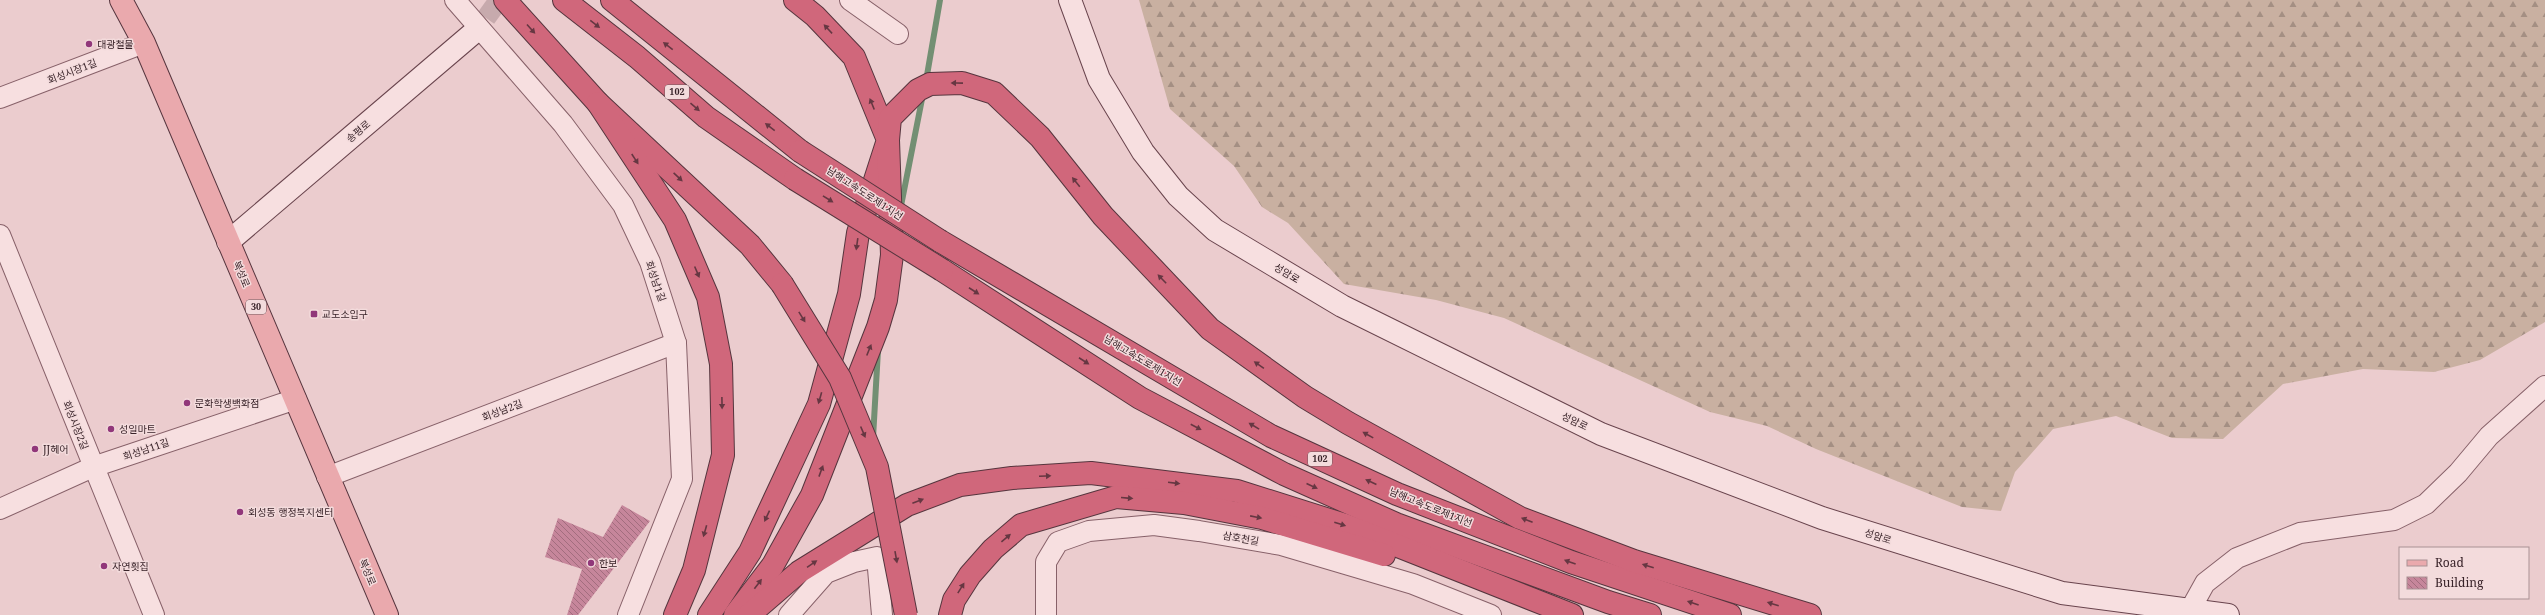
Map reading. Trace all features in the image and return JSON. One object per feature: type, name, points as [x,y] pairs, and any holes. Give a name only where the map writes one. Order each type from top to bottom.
[{"type":"highway","points":[[504,0],[598,102],[750,245],[782,284],[840,378],[878,467],[906,615]]},
{"type":"highway","name":"102","points":[[564,0],[637,57],[706,117],[795,179],[942,270],[1140,398],[1284,474],[1396,524],[1608,602],[1650,615]]},
{"type":"highway","name":"남해고속도로제1지선","points":[[612,0],[800,151],[940,241],[1271,436],[1397,494],[1563,559],[1730,615]]},
{"type":"highway","points":[[708,615],[750,552],[819,404],[849,294],[858,233],[888,140],[854,57],[815,16],[795,0]]},
{"type":"highway","points":[[735,615],[773,565],[812,495],[878,327],[886,300],[892,255],[888,140],[890,118],[918,90],[930,84],[962,83],[994,93],[1040,137],[1103,216],[1210,329],[1305,397],[1368,434],[1520,518],[1634,561],[1810,615]]},
{"type":"highway","points":[[598,102],[675,220],[708,297],[721,364],[723,455],[694,570],[675,615]]},
{"type":"highway","points":[[749,615],[800,572],[840,545],[907,505],[960,485],[1012,478],[1091,473],[1237,491],[1345,526],[1572,615]]},
{"type":"highway","points":[[950,615],[954,600],[978,565],[1021,525],[1116,497],[1184,503],[1262,518],[1378,553],[1534,615]]},
{"type":"main road","name":"북성로","points":[[122,0],[144,43],[296,399],[327,477],[387,615]]},
{"type":"main road","name":"성암로","points":[[1070,0],[1098,79],[1143,152],[1178,196],[1215,230],[1342,306],[1601,434],[1822,518],[2062,593],[2228,615]]},
{"type":"main road","name":"송평로","points":[[228,242],[482,23]]},
{"type":"street","name":"회성남1길","points":[[455,0],[482,23],[564,124],[623,205],[650,262],[676,343],[682,479],[628,615]]},
{"type":"street","points":[[850,0],[898,34]]},
{"type":"street","name":"회성시장1길","points":[[0,98],[144,43]]},
{"type":"street","name":"회성시장2길","points":[[0,235],[154,615]]},
{"type":"street","name":"회성남2길","points":[[327,477],[676,343]]},
{"type":"street","points":[[2190,610],[2205,583],[2237,558],[2300,533],[2394,520],[2426,504],[2458,473],[2489,436],[2545,386]]},
{"type":"street","name":"회성남11길","points":[[0,509],[93,467],[296,399]]},
{"type":"street","name":"삼호천길","points":[[1046,615],[1046,562],[1058,542],[1089,531],[1154,525],[1281,545],[1413,584],[1491,615]]},
{"type":"street","points":[[789,615],[826,573],[854,562],[877,557],[882,615]]},
{"type":"green space","points":[[1139,0],[2545,0],[2545,322],[2480,360],[2434,372],[2363,369],[2283,384],[2223,439],[2172,438],[2116,416],[2053,429],[2015,472],[2001,511],[1962,507],[1816,449],[1767,426],[1710,412],[1504,318],[1436,300],[1344,284],[1288,223],[1262,207],[1234,166],[1170,109]]},
{"type":"building","name":"한보","points":[[622,505],[650,521],[578,615],[567,615],[582,569],[545,557],[558,518],[603,537]]},
{"type":"waterway","points":[[926,81],[940,0]]},
{"type":"waterway","points":[[900,211],[923,94]]},
{"type":"waterway","points":[[873,438],[878,350]]},
{"type":"tunnel","points":[[486,18],[499,0]]},
{"type":"place","name":"대광철물","points":[[89,44]]},
{"type":"place","name":"교도소입구","points":[[314,314]]},
{"type":"place","name":"문화학생백화점","points":[[187,403]]},
{"type":"place","name":"성일마트","points":[[111,429]]},
{"type":"place","name":"JJ헤어","points":[[35,449]]},
{"type":"place","name":"회성동 행정복지센터","points":[[240,512]]},
{"type":"place","name":"한보","points":[[591,563]]},
{"type":"place","name":"자연횟집","points":[[104,566]]}]
